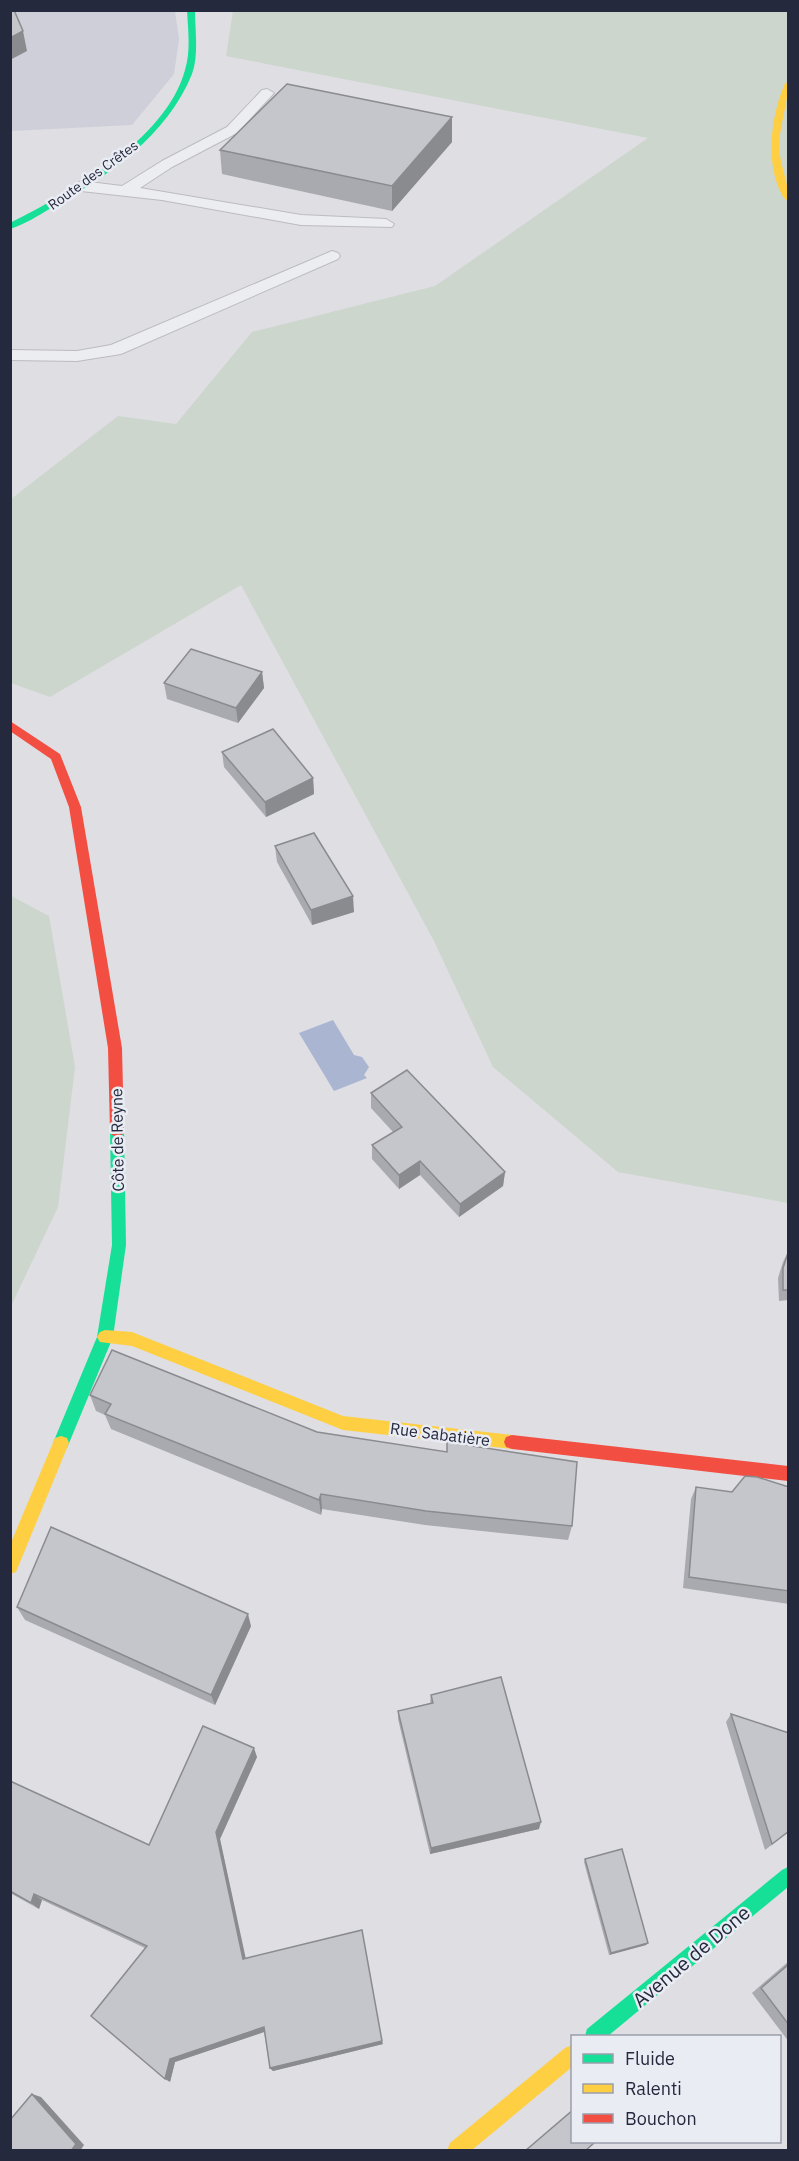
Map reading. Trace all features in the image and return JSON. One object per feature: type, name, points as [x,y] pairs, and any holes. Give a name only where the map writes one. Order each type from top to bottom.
[{"type":"street","name":"Route des Crêtes","points":[[10,226],[48,207],[81,186],[141,140],[175,100],[188,75],[193,53],[191,10]]},
{"type":"street","points":[[789,85],[777,125],[773,152],[776,173],[789,200]]},
{"type":"street","name":"Côte de Reyne","points":[[10,725],[56,757],[75,807],[115,1048],[119,1245],[105,1337],[10,1566]]},
{"type":"street","name":"Rue Sabatière","points":[[105,1337],[132,1339],[343,1423],[789,1473]]},
{"type":"street","name":"Avenue de Done","points":[[596,2035],[789,1876]]},
{"type":"street","points":[[457,2151],[571,2057]]},
{"type":"lane","points":[[125,191],[167,164],[231,130],[267,93]]},
{"type":"lane","points":[[81,186],[301,220],[386,224]]},
{"type":"lane","points":[[10,355],[77,356],[115,350],[332,256]]},
{"type":"shaded area","points":[[11,11],[175,11],[179,39],[174,74],[132,125],[11,131]]},
{"type":"shaded area","points":[[233,11],[788,11],[788,1203],[618,1172],[493,1067],[434,941],[241,585],[50,697],[11,683],[11,499],[118,416],[176,424],[252,332],[435,286],[648,138],[226,56]]},
{"type":"shaded area","points":[[11,896],[49,916],[75,1067],[58,1207],[11,1306]]},
{"type":"water","points":[[333,1020],[354,1055],[362,1057],[369,1067],[364,1075],[367,1078],[334,1091],[299,1033]]},
{"type":"building","points":[[10,10],[14,10],[23,31],[10,38]]},
{"type":"building","points":[[287,84],[452,117],[392,186],[220,150]]},
{"type":"building","points":[[191,649],[262,672],[236,708],[164,683]]},
{"type":"building","points":[[273,729],[313,778],[265,802],[222,752]]},
{"type":"building","points":[[314,833],[353,896],[311,910],[275,846]]},
{"type":"building","points":[[407,1070],[505,1172],[460,1204],[420,1161],[399,1175],[372,1145],[402,1127],[371,1093]]},
{"type":"building","points":[[789,1250],[789,1290],[783,1290],[783,1268]]},
{"type":"building","points":[[112,1350],[317,1432],[447,1452],[447,1442],[577,1462],[572,1526],[426,1511],[321,1494],[319,1500],[105,1414],[111,1404],[90,1395]]},
{"type":"building","points":[[745,1476],[757,1477],[789,1487],[789,1591],[689,1577],[696,1487],[732,1492]]},
{"type":"building","points":[[51,1527],[248,1614],[211,1695],[17,1607]]},
{"type":"building","points":[[501,1677],[541,1822],[431,1848],[398,1711],[433,1703],[431,1695]]},
{"type":"building","points":[[731,1714],[789,1733],[789,1831],[772,1844]]},
{"type":"building","points":[[203,1726],[254,1748],[216,1832],[243,1959],[362,1930],[382,2041],[270,2068],[264,2027],[170,2059],[165,2079],[91,2016],[147,1946],[34,1894],[31,1903],[10,1891],[10,1781],[149,1845]]},
{"type":"building","points":[[622,1849],[648,1943],[611,1953],[585,1859]]},
{"type":"building","points":[[789,1964],[789,2025],[761,1988]]},
{"type":"building","points":[[32,2094],[76,2144],[71,2151],[10,2151],[10,2120]]},
{"type":"building","points":[[571,2112],[571,2143],[594,2143],[585,2151],[525,2151]]},
{"type":"traffic: fast","points":[[10,227],[88,183],[137,145],[158,124],[175,100],[188,74],[192,50],[191,10]]},
{"type":"traffic: fast","points":[[61,1443],[105,1337],[119,1245],[117,1131]]},
{"type":"traffic: fast","points":[[595,2035],[788,1876]]},
{"type":"traffic: slow","points":[[788,85],[775,142],[777,170],[788,199]]},
{"type":"traffic: slow","points":[[105,1337],[132,1339],[343,1423],[512,1442]]},
{"type":"traffic: slow","points":[[10,1566],[61,1443]]},
{"type":"traffic: slow","points":[[457,2150],[571,2056]]},
{"type":"traffic: jam","points":[[10,725],[56,757],[75,807],[115,1048],[117,1131]]},
{"type":"traffic: jam","points":[[512,1442],[788,1474]]}]
